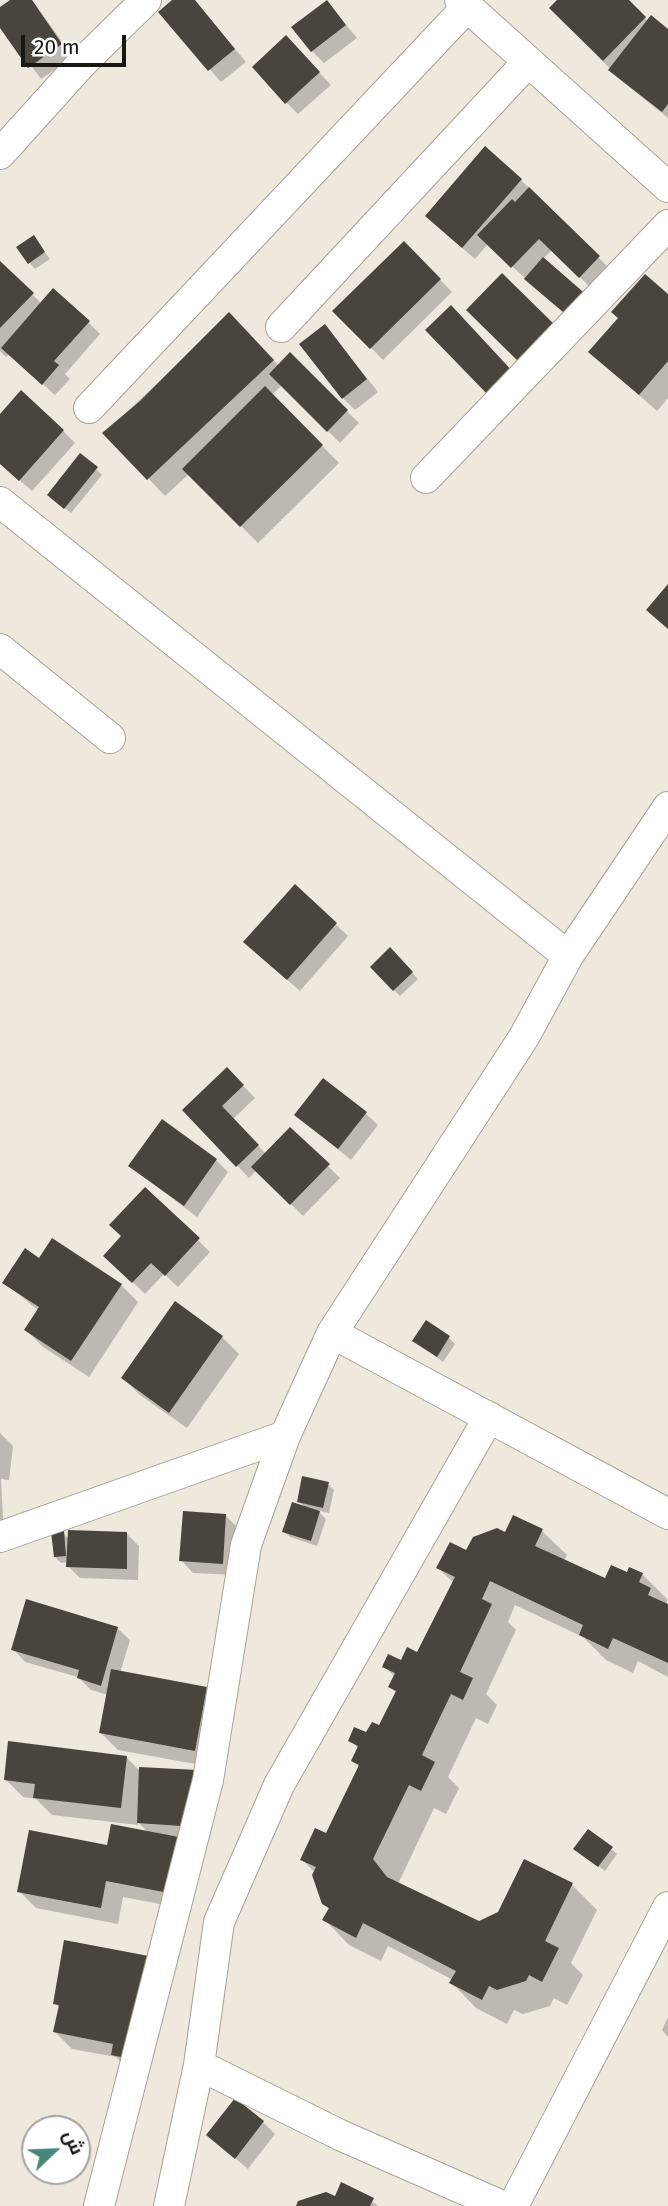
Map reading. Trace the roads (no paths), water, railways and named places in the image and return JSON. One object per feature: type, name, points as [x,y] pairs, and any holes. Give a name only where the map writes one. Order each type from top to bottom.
[{"type":"street","points":[[0,155],[82,63],[146,0]]},
{"type":"street","points":[[89,408],[464,4],[668,187]]},
{"type":"street","points":[[281,327],[528,62]]},
{"type":"street","points":[[426,478],[668,225]]},
{"type":"street","points":[[0,502],[568,956]]},
{"type":"street","points":[[0,649],[110,738]]},
{"type":"street","points":[[99,2206],[208,1780],[246,1545],[285,1436],[332,1333],[517,1048],[568,956],[668,807]]},
{"type":"street","points":[[332,1333],[668,1514]]},
{"type":"street","points":[[169,2206],[199,2064],[219,1923],[279,1785],[489,1418]]},
{"type":"street","points":[[0,1536],[285,1436]]},
{"type":"street","points":[[513,2206],[668,1907]]},
{"type":"street","points":[[199,2064],[341,2135],[502,2206]]}]
